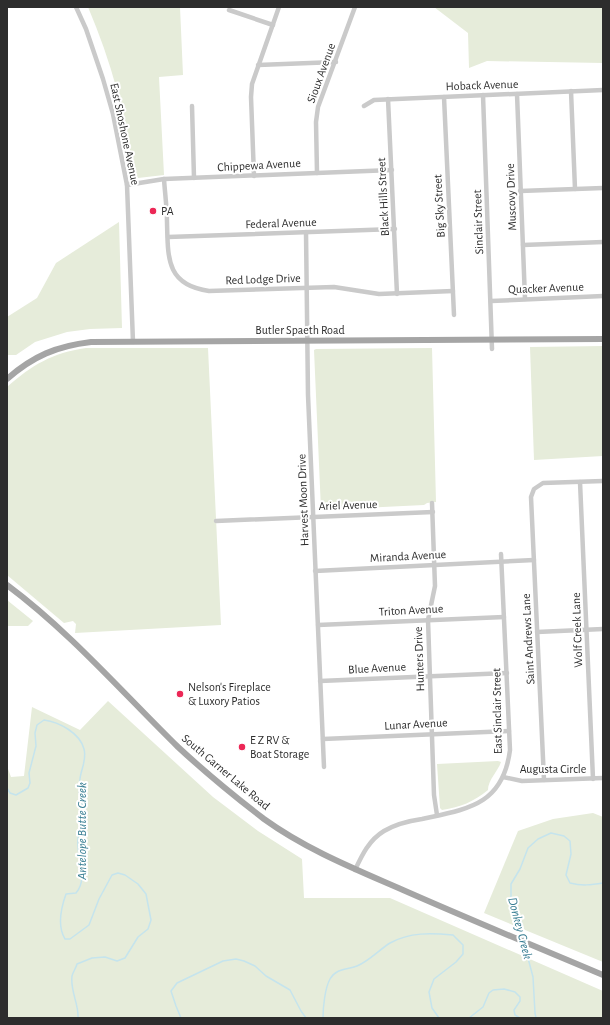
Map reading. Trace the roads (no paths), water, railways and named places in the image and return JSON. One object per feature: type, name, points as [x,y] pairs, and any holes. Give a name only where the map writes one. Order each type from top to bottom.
[{"type":"main road","name":"Butler Spaeth Road","points":[[7,379],[34,359],[65,346],[92,342],[603,338]]},
{"type":"main road","name":"South Garner Lake Road","points":[[7,585],[65,635],[177,745],[222,786],[266,820],[312,849],[355,870],[603,975]]},
{"type":"street","name":"East Shoshone Avenue","points":[[76,7],[86,29],[103,79],[114,120],[127,185],[133,342]]},
{"type":"street","points":[[254,176],[251,97],[252,84],[279,7]]},
{"type":"street","name":"Sioux Avenue","points":[[317,173],[316,122],[318,107],[336,62],[355,7]]},
{"type":"street","points":[[229,10],[272,25]]},
{"type":"street","points":[[258,66],[336,62]]},
{"type":"street","name":"Hoback Avenue","points":[[364,106],[374,100],[388,99],[603,90]]},
{"type":"street","points":[[571,91],[575,189]]},
{"type":"street","name":"Muscovy Drive","points":[[517,94],[525,299]]},
{"type":"street","name":"Sinclair Street","points":[[482,95],[492,349]]},
{"type":"street","name":"Big Sky Street","points":[[444,97],[454,315]]},
{"type":"street","name":"Black Hills Street","points":[[388,99],[397,294]]},
{"type":"street","points":[[192,106],[194,178]]},
{"type":"street","name":"Chippewa Avenue","points":[[127,185],[164,179],[392,170]]},
{"type":"street","name":"Red Lodge Drive","points":[[164,179],[169,259],[174,272],[184,284],[196,289],[209,291],[334,287],[379,294],[453,291]]},
{"type":"street","points":[[520,191],[603,188]]},
{"type":"street","name":"Federal Avenue","points":[[168,236],[395,228]]},
{"type":"street","name":"Harvest Moon Drive","points":[[306,232],[308,395],[324,767]]},
{"type":"street","points":[[523,245],[603,242]]},
{"type":"street","name":"Quacker Avenue","points":[[491,301],[603,296]]},
{"type":"street","points":[[580,482],[603,481]]},
{"type":"street","name":"Saint Andrews Lane","points":[[544,780],[531,497],[534,489],[543,483],[580,482]]},
{"type":"street","name":"Wolf Creek Lane","points":[[580,482],[593,778]]},
{"type":"street","name":"Hunters Drive","points":[[432,503],[435,586],[428,620],[434,795],[437,815]]},
{"type":"street","name":"Ariel Avenue","points":[[216,522],[433,512]]},
{"type":"street","name":"East Sinclair Street","points":[[355,870],[366,848],[384,831],[401,823],[471,806],[485,799],[497,788],[504,777],[510,750],[501,554]]},
{"type":"street","name":"Miranda Avenue","points":[[315,571],[534,560]]},
{"type":"street","name":"Triton Avenue","points":[[318,625],[504,617]]},
{"type":"street","points":[[537,632],[603,629]]},
{"type":"street","name":"Blue Avenue","points":[[320,681],[507,673]]},
{"type":"street","name":"Lunar Avenue","points":[[323,739],[509,731]]},
{"type":"street","name":"Augusta Circle","points":[[504,777],[522,781],[603,778]]},
{"type":"waterway","name":"Antelope Butte Creek","points":[[7,788],[10,793],[16,795],[28,788],[30,783],[29,773],[36,746],[35,733],[37,725],[44,720],[56,723],[68,729],[74,733],[82,743],[85,757],[79,784],[79,791],[83,806],[83,821],[78,839],[82,881],[76,893],[66,894],[64,899],[60,923],[65,939],[70,939],[89,925],[99,899],[112,875],[118,873],[125,875],[138,884],[146,894],[151,920],[148,929],[138,937],[125,958],[117,961],[105,957],[92,958],[77,964],[72,976],[72,982],[78,1018]]},
{"type":"waterway","name":"Donkey Creek","points":[[524,940],[521,919],[511,900],[511,884],[520,869],[528,848],[538,839],[551,833],[564,836],[570,841],[571,854],[566,875],[570,883],[579,885],[603,883]]},
{"type":"waterway","name":"Antelope Butte Creek","points":[[323,1018],[327,987],[332,975],[335,973],[361,964],[398,939],[421,934],[453,935],[463,945],[463,954],[456,962],[434,979],[429,992],[432,1008],[439,1018]]},
{"type":"waterway","name":"Donkey Creek","points":[[524,943],[533,977],[536,1018]]},
{"type":"waterway","name":"Antelope Butte Creek","points":[[181,1018],[171,991],[177,983],[223,961],[236,959],[255,966],[266,976],[290,990],[306,1018]]},
{"type":"waterway","name":"Antelope Butte Creek","points":[[469,1018],[483,1007],[489,993],[493,990],[504,989],[515,992],[520,997],[520,1001],[514,1010],[515,1015],[520,1018]]},
{"type":"place","name":"PA","points":[[153,211]]},
{"type":"place","name":"Nelson's Fireplace & Luxory Patios","points":[[180,694]]},
{"type":"place","name":"E Z RV & Boat Storage","points":[[242,747]]}]
